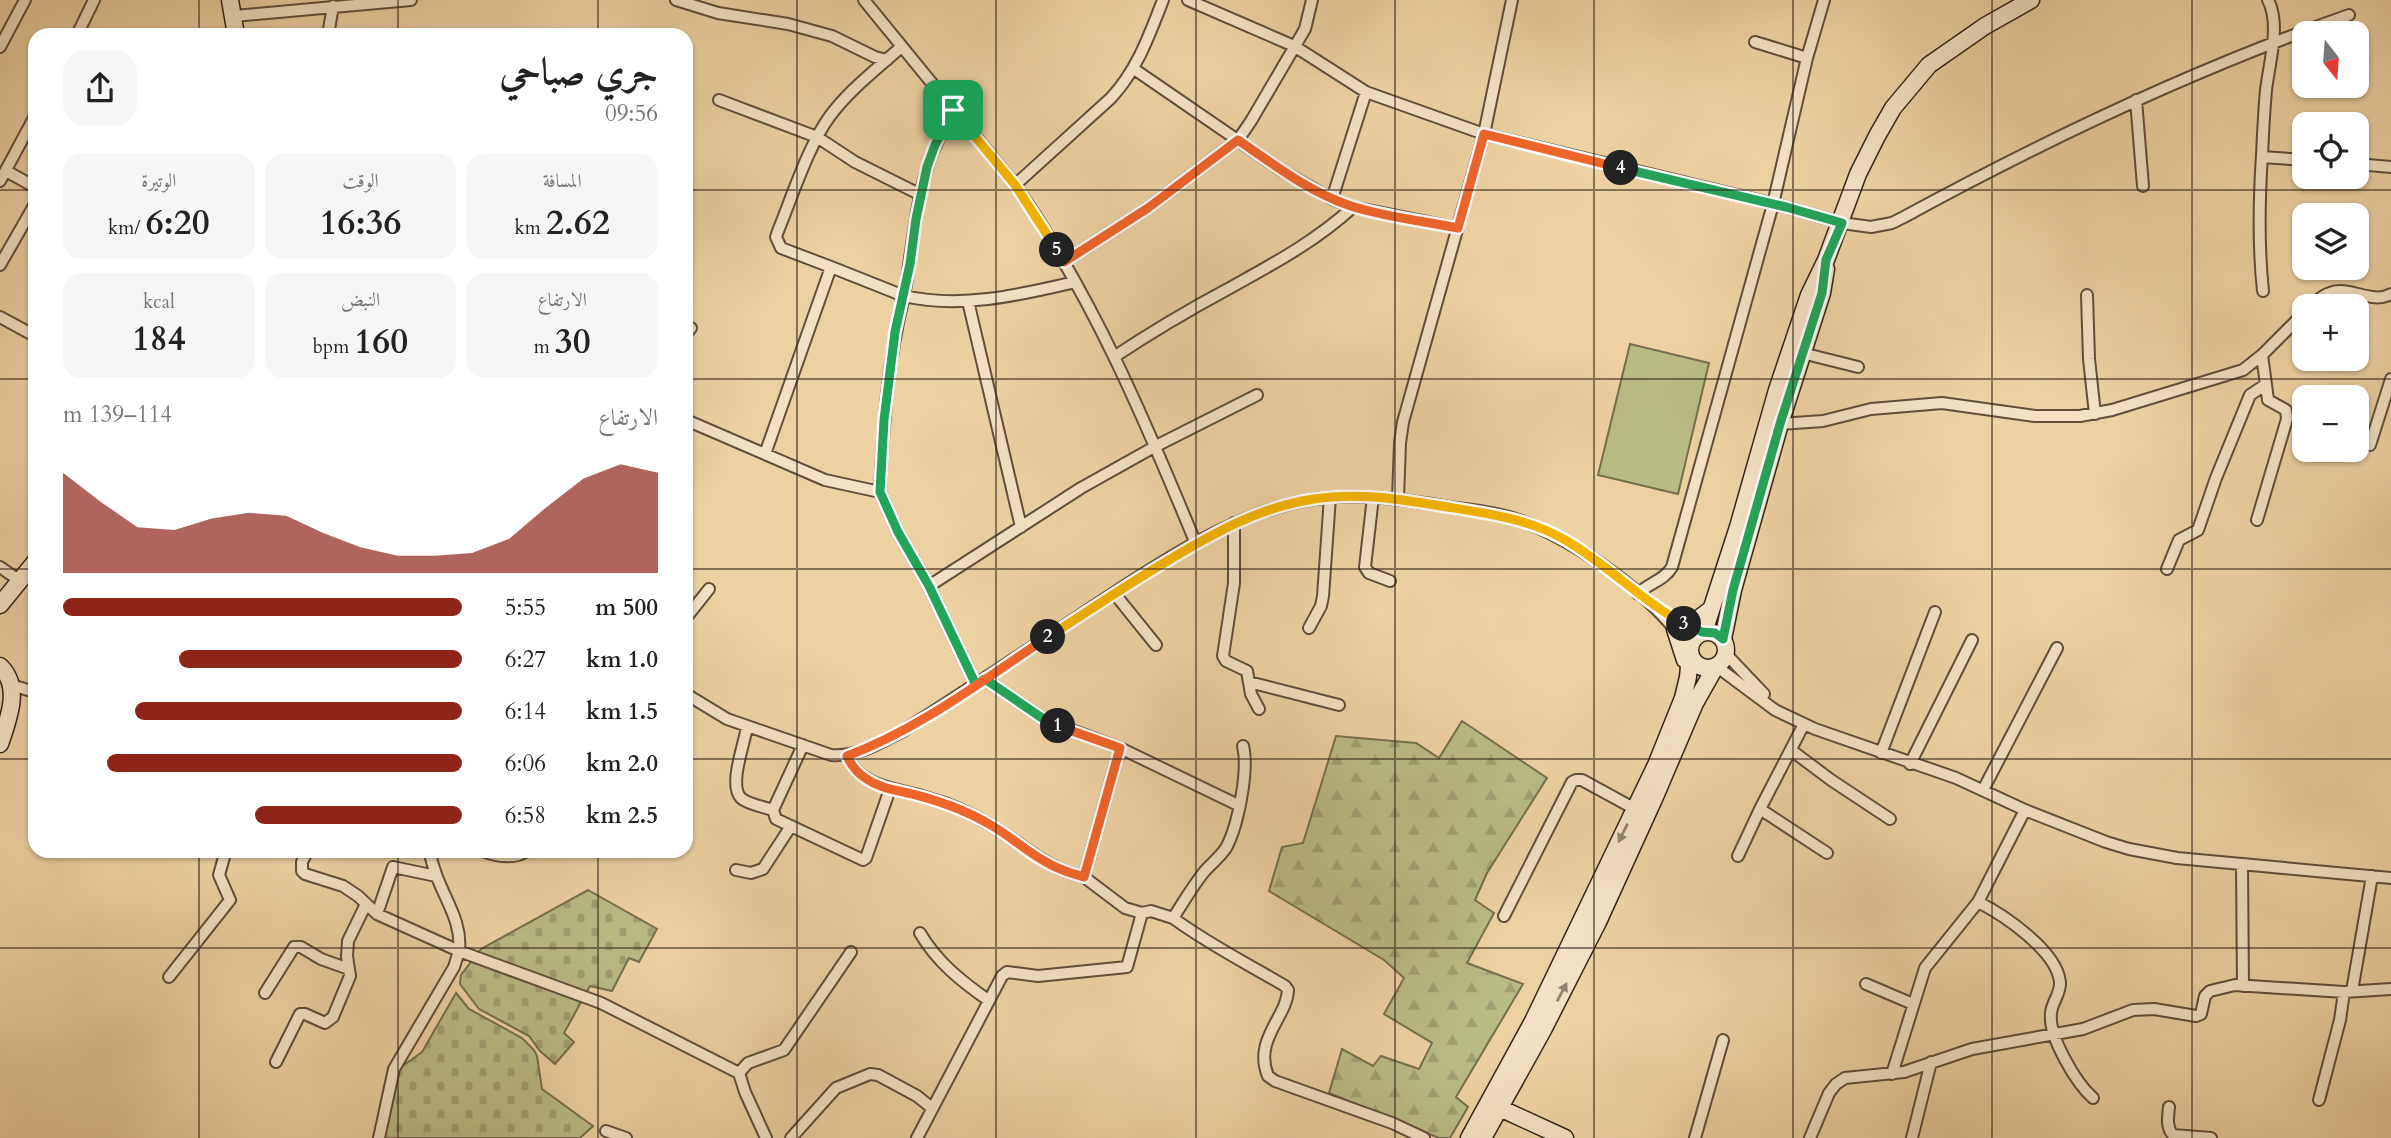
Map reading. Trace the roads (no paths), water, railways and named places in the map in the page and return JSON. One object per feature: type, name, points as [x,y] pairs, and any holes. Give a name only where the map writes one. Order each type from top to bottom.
[{"type":"street","points":[[0,47],[25,0]]},
{"type":"street","points":[[80,28],[94,0]]},
{"type":"street","points":[[235,28],[232,8],[333,6],[411,0]]},
{"type":"street","points":[[676,0],[718,13],[788,24],[832,36],[887,60]]},
{"type":"street","points":[[864,0],[1015,185],[1064,262],[1114,357],[1156,446],[1196,544]]},
{"type":"street","points":[[1015,185],[1111,99],[1134,69],[1163,0]]},
{"type":"street","points":[[1188,0],[1294,46],[1366,92],[1484,134],[1842,223],[1871,227],[1892,223],[2042,144],[2136,100],[2272,42],[2349,15]]},
{"type":"street","points":[[1218,12],[1222,0]]},
{"type":"street","points":[[1064,262],[1148,208],[1238,140],[1305,29],[1312,0]]},
{"type":"street","points":[[1398,498],[1403,422],[1484,134],[1513,0]]},
{"type":"street","points":[[1642,597],[1650,583],[1665,576],[1672,567],[1773,204],[1807,58],[1824,0]]},
{"type":"street","points":[[1487,1131],[1494,1105],[1656,765],[1683,698],[1694,637],[1703,632],[1720,587],[1793,342],[1812,287],[1842,223],[1858,174],[1893,108],[1929,65],[1952,47],[2031,0]]},
{"type":"street","points":[[2263,291],[2259,238],[2273,13],[2268,0]]},
{"type":"street","points":[[329,28],[333,6]]},
{"type":"street","points":[[1755,42],[1807,58]]},
{"type":"street","points":[[901,47],[834,110],[817,137],[776,237],[781,248],[904,296],[935,301],[1012,297],[1075,282]]},
{"type":"street","points":[[1134,69],[1284,172],[1332,199],[1353,206],[1458,228]]},
{"type":"street","points":[[1332,199],[1366,92]]},
{"type":"street","points":[[719,100],[817,137],[855,162],[921,195]]},
{"type":"street","points":[[2136,100],[2143,186]]},
{"type":"street","points":[[953,110],[935,145],[921,195],[904,296],[895,332],[884,420],[880,492],[898,532],[981,682],[1045,720],[1120,748],[1238,805]]},
{"type":"street","points":[[28,129],[3,176],[28,185]]},
{"type":"street","points":[[2262,157],[2292,159]]},
{"type":"street","points":[[2369,165],[2391,167]]},
{"type":"street","points":[[1114,357],[1164,324],[1306,244],[1353,206]]},
{"type":"street","points":[[0,265],[28,216]]},
{"type":"street","points":[[1469,1138],[1513,1083],[1598,922],[1704,686],[1723,659],[1733,590],[1780,424],[1822,293],[1826,260]]},
{"type":"street","points":[[765,454],[831,267]]},
{"type":"street","points":[[2327,294],[2337,291],[2356,294]]},
{"type":"street","points":[[2369,296],[2382,298],[2391,294]]},
{"type":"street","points":[[2087,295],[2089,359],[2095,414]]},
{"type":"street","points":[[968,300],[1021,527]]},
{"type":"street","points":[[0,317],[28,332]]},
{"type":"street","points":[[1780,424],[1823,421],[1871,409],[1942,403],[2035,416],[2095,414],[2243,370],[2292,325]]},
{"type":"street","points":[[1802,353],[1858,366]]},
{"type":"street","points":[[2257,520],[2287,419],[2286,410],[2268,400],[2262,355]]},
{"type":"street","points":[[2370,445],[2391,379]]},
{"type":"street","points":[[2167,569],[2179,540],[2198,530],[2250,395],[2266,385]]},
{"type":"street","points":[[929,586],[1081,488],[1257,395]]},
{"type":"street","points":[[693,423],[825,480],[880,492]]},
{"type":"street","points":[[1309,628],[1321,606],[1323,596],[1330,497]]},
{"type":"street","points":[[693,698],[727,719],[831,755],[847,756],[873,747],[903,731],[1114,593],[1234,523],[1297,502],[1330,497],[1398,498],[1487,512],[1522,521],[1567,541],[1678,626],[1715,633],[1723,659],[1733,677],[1776,710],[1804,724],[1983,790],[2094,838],[2157,856],[2391,878]]},
{"type":"street","points":[[1373,497],[1365,567],[1369,573],[1390,581]]},
{"type":"street","points":[[1234,523],[1234,583],[1223,656],[1226,661],[1245,669],[1251,694],[1259,709]]},
{"type":"street","points":[[0,567],[20,581]]},
{"type":"street","points":[[0,605],[28,571]]},
{"type":"street","points":[[693,609],[709,589]]},
{"type":"street","points":[[1114,593],[1156,645]]},
{"type":"street","points":[[1678,626],[1698,619],[1710,610]]},
{"type":"street","points":[[1881,753],[1936,612]]},
{"type":"street","points":[[1678,626],[1690,653],[1701,667],[1723,659]]},
{"type":"street","points":[[1678,626],[1688,677]]},
{"type":"street","points":[[1910,764],[1972,640]]},
{"type":"street","points":[[1983,790],[2057,648]]},
{"type":"street","points":[[1723,659],[1786,715]]},
{"type":"street","points":[[0,666],[11,685],[12,699],[0,744]]},
{"type":"street","points":[[1249,682],[1339,705]]},
{"type":"street","points":[[11,685],[28,689]]},
{"type":"street","points":[[1738,856],[1804,724]]},
{"type":"street","points":[[747,726],[736,790],[742,799],[773,810]]},
{"type":"street","points":[[803,745],[773,810],[776,819],[863,860],[890,789]]},
{"type":"street","points":[[1173,918],[1202,874],[1226,848],[1233,831],[1245,770],[1243,746]]},
{"type":"street","points":[[1084,877],[1120,748]]},
{"type":"street","points":[[1791,750],[1890,818]]},
{"type":"street","points":[[847,756],[856,772],[869,780],[890,789],[925,796],[957,808],[994,827],[1058,868],[1084,877],[1106,892],[1117,904],[1142,913],[1151,911],[1173,918],[1198,937],[1288,989],[1287,998],[1268,1035],[1265,1063],[1268,1076],[1275,1081],[1392,1123],[1424,1138]]},
{"type":"street","points":[[1504,916],[1572,782],[1582,780],[1634,809]]},
{"type":"street","points":[[1760,809],[1827,853]]},
{"type":"street","points":[[1892,1073],[1925,968],[1978,902],[2025,810]]},
{"type":"street","points":[[736,870],[751,873],[763,869],[791,826]]},
{"type":"street","points":[[169,977],[230,900],[219,874],[224,858]]},
{"type":"street","points":[[304,858],[302,871],[305,874],[343,887],[377,914],[458,951],[601,1003],[739,1073],[766,1138]]},
{"type":"street","points":[[379,1138],[394,1069],[454,967],[458,951],[458,924],[436,876],[431,858]]},
{"type":"street","points":[[2242,866],[2243,986]]},
{"type":"street","points":[[377,914],[393,867],[436,876]]},
{"type":"street","points":[[2319,1100],[2348,991],[2372,876]]},
{"type":"street","points":[[1978,902],[2029,936],[2053,966],[2060,985],[2051,1014],[2056,1034],[2076,1081],[2093,1098]]},
{"type":"street","points":[[276,1062],[300,1014],[325,1023],[333,1017],[350,976],[348,941],[366,904]]},
{"type":"street","points":[[917,1138],[999,978],[1007,972],[1038,976],[1127,967],[1142,913]]},
{"type":"street","points":[[920,933],[928,947],[950,971],[988,1000]]},
{"type":"street","points":[[265,993],[294,947],[301,947],[321,959],[349,969]]},
{"type":"street","points":[[739,1073],[748,1063],[784,1050],[851,952]]},
{"type":"street","points":[[1866,984],[1913,1004]]},
{"type":"street","points":[[1810,1138],[1829,1093],[1845,1078],[1892,1073],[2003,1042],[2083,1029],[2133,1010],[2154,1009],[2199,1015],[2205,996],[2210,991],[2235,985],[2348,991],[2391,989]]},
{"type":"street","points":[[1695,1138],[1723,1040]]},
{"type":"street","points":[[1912,1138],[1931,1062]]},
{"type":"street","points":[[790,1138],[836,1088],[870,1074],[878,1075],[917,1096],[932,1108]]},
{"type":"street","points":[[1513,1083],[1514,1105],[1521,1118]]},
{"type":"street","points":[[1494,1105],[1565,1138]]},
{"type":"street","points":[[2169,1107],[2169,1131],[2173,1135],[2211,1138]]},
{"type":"street","points":[[1487,1131],[1504,1119],[1521,1118]]},
{"type":"street","points":[[606,1131],[626,1138]]}]
